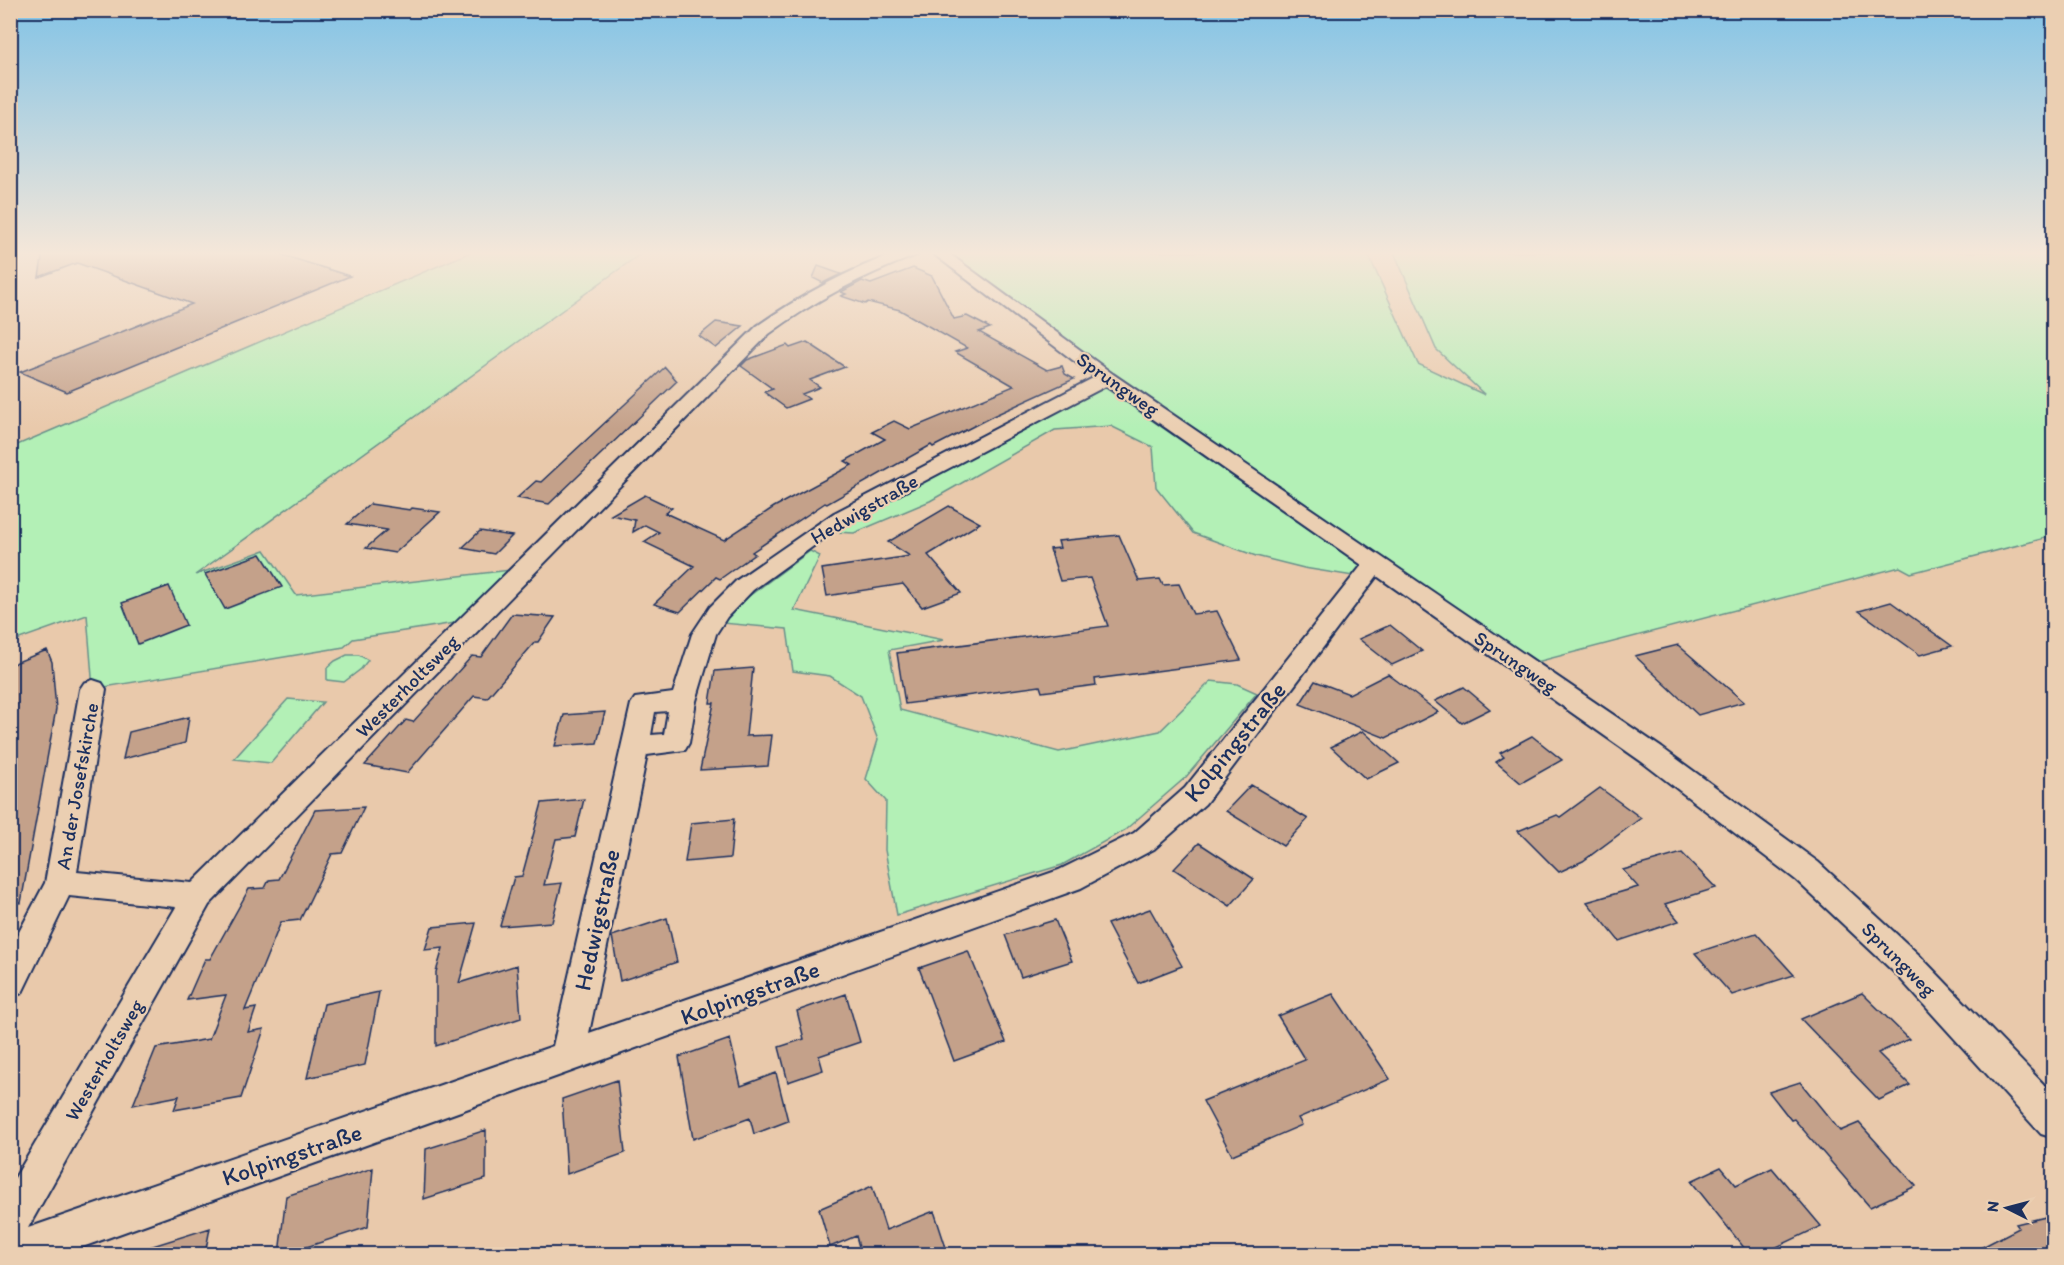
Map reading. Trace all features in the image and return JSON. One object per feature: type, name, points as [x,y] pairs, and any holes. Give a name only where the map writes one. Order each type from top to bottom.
[{"type":"street","name":"Westerholtsweg","points":[[10,1222],[198,896],[763,330],[789,311]]},
{"type":"street","name":"Sprungweg","points":[[1017,311],[1107,378],[1652,755],[1807,871],[1907,964],[2054,1122]]},
{"type":"street","name":"Hedwigstraße","points":[[635,746],[676,742],[683,701],[704,634],[717,612],[745,585],[841,517],[1107,378]]},
{"type":"street","name":"Kolpingstraße","points":[[10,1254],[1070,879],[1144,841],[1195,796],[1374,564]]},
{"type":"street","name":"An der Josefskirche","points":[[10,983],[60,883],[93,689]]},
{"type":"street","name":"Hedwigstraße","points":[[567,1058],[644,704],[683,701]]},
{"type":"street","name":"An der Josefskirche","points":[[60,883],[198,896]]},
{"type":"green space","points":[[332,311],[561,311],[195,575],[265,550],[296,595],[528,568],[474,620],[353,639],[344,647],[93,689],[87,615],[11,642],[10,448]]},
{"type":"green space","points":[[1024,311],[1394,311],[1418,364],[1485,395],[1436,349],[1420,311],[2053,311],[2053,536],[1911,573],[1900,567],[1533,663],[1105,372]]},
{"type":"green space","points":[[1101,385],[1362,566],[1353,576],[1304,568],[1256,556],[1193,533],[1156,487],[1153,447],[1111,426],[1055,430],[930,501],[854,533],[835,532],[863,511]]},
{"type":"green space","points":[[810,551],[820,556],[794,610],[944,640],[889,650],[900,710],[1059,752],[1160,731],[1211,681],[1237,684],[1257,693],[1186,777],[1125,830],[1062,865],[897,915],[885,850],[886,801],[866,779],[878,740],[861,696],[830,676],[793,671],[787,629],[722,623],[738,604]]},
{"type":"green space","points":[[347,655],[359,655],[368,660],[361,669],[344,682],[327,680],[327,668]]},
{"type":"green space","points":[[288,699],[323,702],[271,763],[234,759]]},
{"type":"building","points":[[174,311],[265,311],[67,392],[20,372]]},
{"type":"building","points":[[902,311],[950,311],[954,319],[967,316],[990,328],[979,332],[1047,370],[1062,366],[1065,374],[1074,379],[993,416],[933,447],[931,445],[827,504],[825,503],[752,552],[755,554],[720,579],[716,577],[680,612],[654,604],[694,566],[644,542],[659,532],[645,525],[633,532],[635,520],[611,515],[645,495],[672,508],[665,513],[724,540],[774,507],[852,465],[845,461],[885,439],[872,432],[894,421],[910,429],[1014,386],[955,352],[967,348]]},
{"type":"building","points":[[716,322],[743,326],[716,348],[699,336]]},
{"type":"building","points":[[807,342],[845,367],[810,380],[820,387],[802,394],[809,399],[786,408],[764,392],[773,389],[741,366],[747,360],[787,345],[790,348]]},
{"type":"building","points":[[665,367],[677,381],[549,504],[517,498],[536,481],[541,482]]},
{"type":"building","points":[[370,504],[440,512],[395,553],[366,548],[387,530],[347,524]]},
{"type":"building","points":[[949,506],[980,523],[928,555],[961,593],[922,607],[903,584],[827,596],[822,569],[910,556],[888,542]]},
{"type":"building","points":[[480,531],[512,536],[494,554],[462,548]]},
{"type":"building","points":[[1119,535],[1139,581],[1160,579],[1163,585],[1179,584],[1193,614],[1217,611],[1241,660],[1095,679],[1096,685],[1042,692],[1040,686],[905,704],[897,653],[1108,626],[1090,578],[1060,581],[1050,549],[1060,548],[1058,541]]},
{"type":"building","points":[[261,554],[282,587],[225,609],[205,574]]},
{"type":"building","points":[[169,586],[186,625],[138,644],[122,603]]},
{"type":"building","points":[[1891,602],[1952,646],[1920,655],[1859,611]]},
{"type":"building","points":[[512,614],[555,617],[538,642],[535,642],[487,698],[474,696],[407,773],[365,765],[406,720],[413,722],[472,656],[481,657]]},
{"type":"building","points":[[1390,625],[1422,651],[1392,665],[1359,639]]},
{"type":"building","points":[[1678,645],[1744,702],[1698,715],[1635,656]]},
{"type":"building","points":[[47,650],[52,662],[56,709],[21,903],[10,902],[10,665]]},
{"type":"building","points":[[753,668],[746,736],[772,735],[768,766],[700,770],[714,703],[710,703],[715,671]]},
{"type":"building","points":[[1388,674],[1438,712],[1386,738],[1300,704],[1315,681],[1349,694]]},
{"type":"building","points":[[1464,687],[1490,709],[1462,723],[1435,701]]},
{"type":"building","points":[[605,712],[597,743],[555,746],[564,715]]},
{"type":"building","points":[[189,717],[185,743],[123,759],[129,732]]},
{"type":"building","points":[[1363,731],[1399,763],[1366,779],[1331,747]]},
{"type":"building","points":[[1532,736],[1562,760],[1521,783],[1496,762],[1504,757],[1500,753]]},
{"type":"building","points":[[1251,785],[1308,819],[1283,846],[1226,811]]},
{"type":"building","points":[[1600,788],[1641,818],[1583,861],[1559,872],[1518,831],[1557,815],[1560,817]]},
{"type":"building","points":[[584,799],[575,837],[556,839],[544,885],[562,883],[552,922],[500,926],[514,877],[522,876],[542,803]]},
{"type":"building","points":[[364,807],[342,853],[332,854],[300,920],[281,922],[245,1010],[256,1008],[248,1032],[264,1029],[241,1098],[174,1110],[179,1096],[133,1105],[156,1048],[209,1039],[226,995],[187,1000],[205,959],[210,959],[249,889],[265,888],[269,880],[279,879],[315,810]]},
{"type":"building","points":[[734,819],[730,858],[685,862],[691,823]]},
{"type":"building","points":[[1199,843],[1254,879],[1230,906],[1174,869]]},
{"type":"building","points":[[1682,853],[1716,888],[1665,904],[1679,921],[1619,941],[1587,902],[1638,887],[1623,870]]},
{"type":"building","points":[[1150,909],[1182,966],[1138,983],[1107,924]]},
{"type":"building","points":[[667,918],[677,962],[620,981],[612,936]]},
{"type":"building","points":[[1055,920],[1072,961],[1021,977],[1005,935]]},
{"type":"building","points":[[476,923],[459,983],[517,965],[521,1018],[436,1046],[436,972],[443,948],[425,950],[432,927]]},
{"type":"building","points":[[1756,933],[1794,975],[1732,995],[1695,953]]},
{"type":"building","points":[[968,951],[1006,1042],[954,1061],[919,968]]},
{"type":"building","points":[[379,992],[365,1065],[307,1078],[324,1004]]},
{"type":"building","points":[[1862,993],[1909,1039],[1878,1053],[1910,1085],[1879,1100],[1801,1019]]},
{"type":"building","points":[[846,994],[860,1042],[819,1056],[823,1070],[788,1082],[779,1047],[804,1039],[797,1011]]},
{"type":"building","points":[[1333,994],[1390,1079],[1298,1118],[1302,1125],[1232,1155],[1203,1101],[1305,1060],[1278,1016]]},
{"type":"building","points":[[730,1039],[741,1086],[776,1073],[788,1121],[754,1134],[750,1118],[693,1139],[679,1057]]},
{"type":"building","points":[[617,1080],[625,1153],[567,1174],[562,1099]]},
{"type":"building","points":[[1800,1082],[1840,1131],[1859,1123],[1916,1186],[1870,1207],[1794,1119],[1791,1120],[1769,1092]]},
{"type":"building","points":[[486,1130],[486,1179],[424,1199],[426,1149]]},
{"type":"building","points":[[1721,1167],[1736,1185],[1772,1168],[1821,1226],[1762,1254],[1749,1254],[1691,1181]]},
{"type":"building","points":[[373,1168],[368,1227],[279,1254],[286,1196]]},
{"type":"building","points":[[872,1186],[886,1230],[934,1211],[948,1254],[861,1254],[856,1236],[830,1247],[819,1209]]},
{"type":"building","points":[[2054,1215],[2054,1254],[1969,1254],[2019,1228],[2016,1224]]},
{"type":"building","points":[[210,1228],[205,1254],[141,1254],[140,1250]]}]
